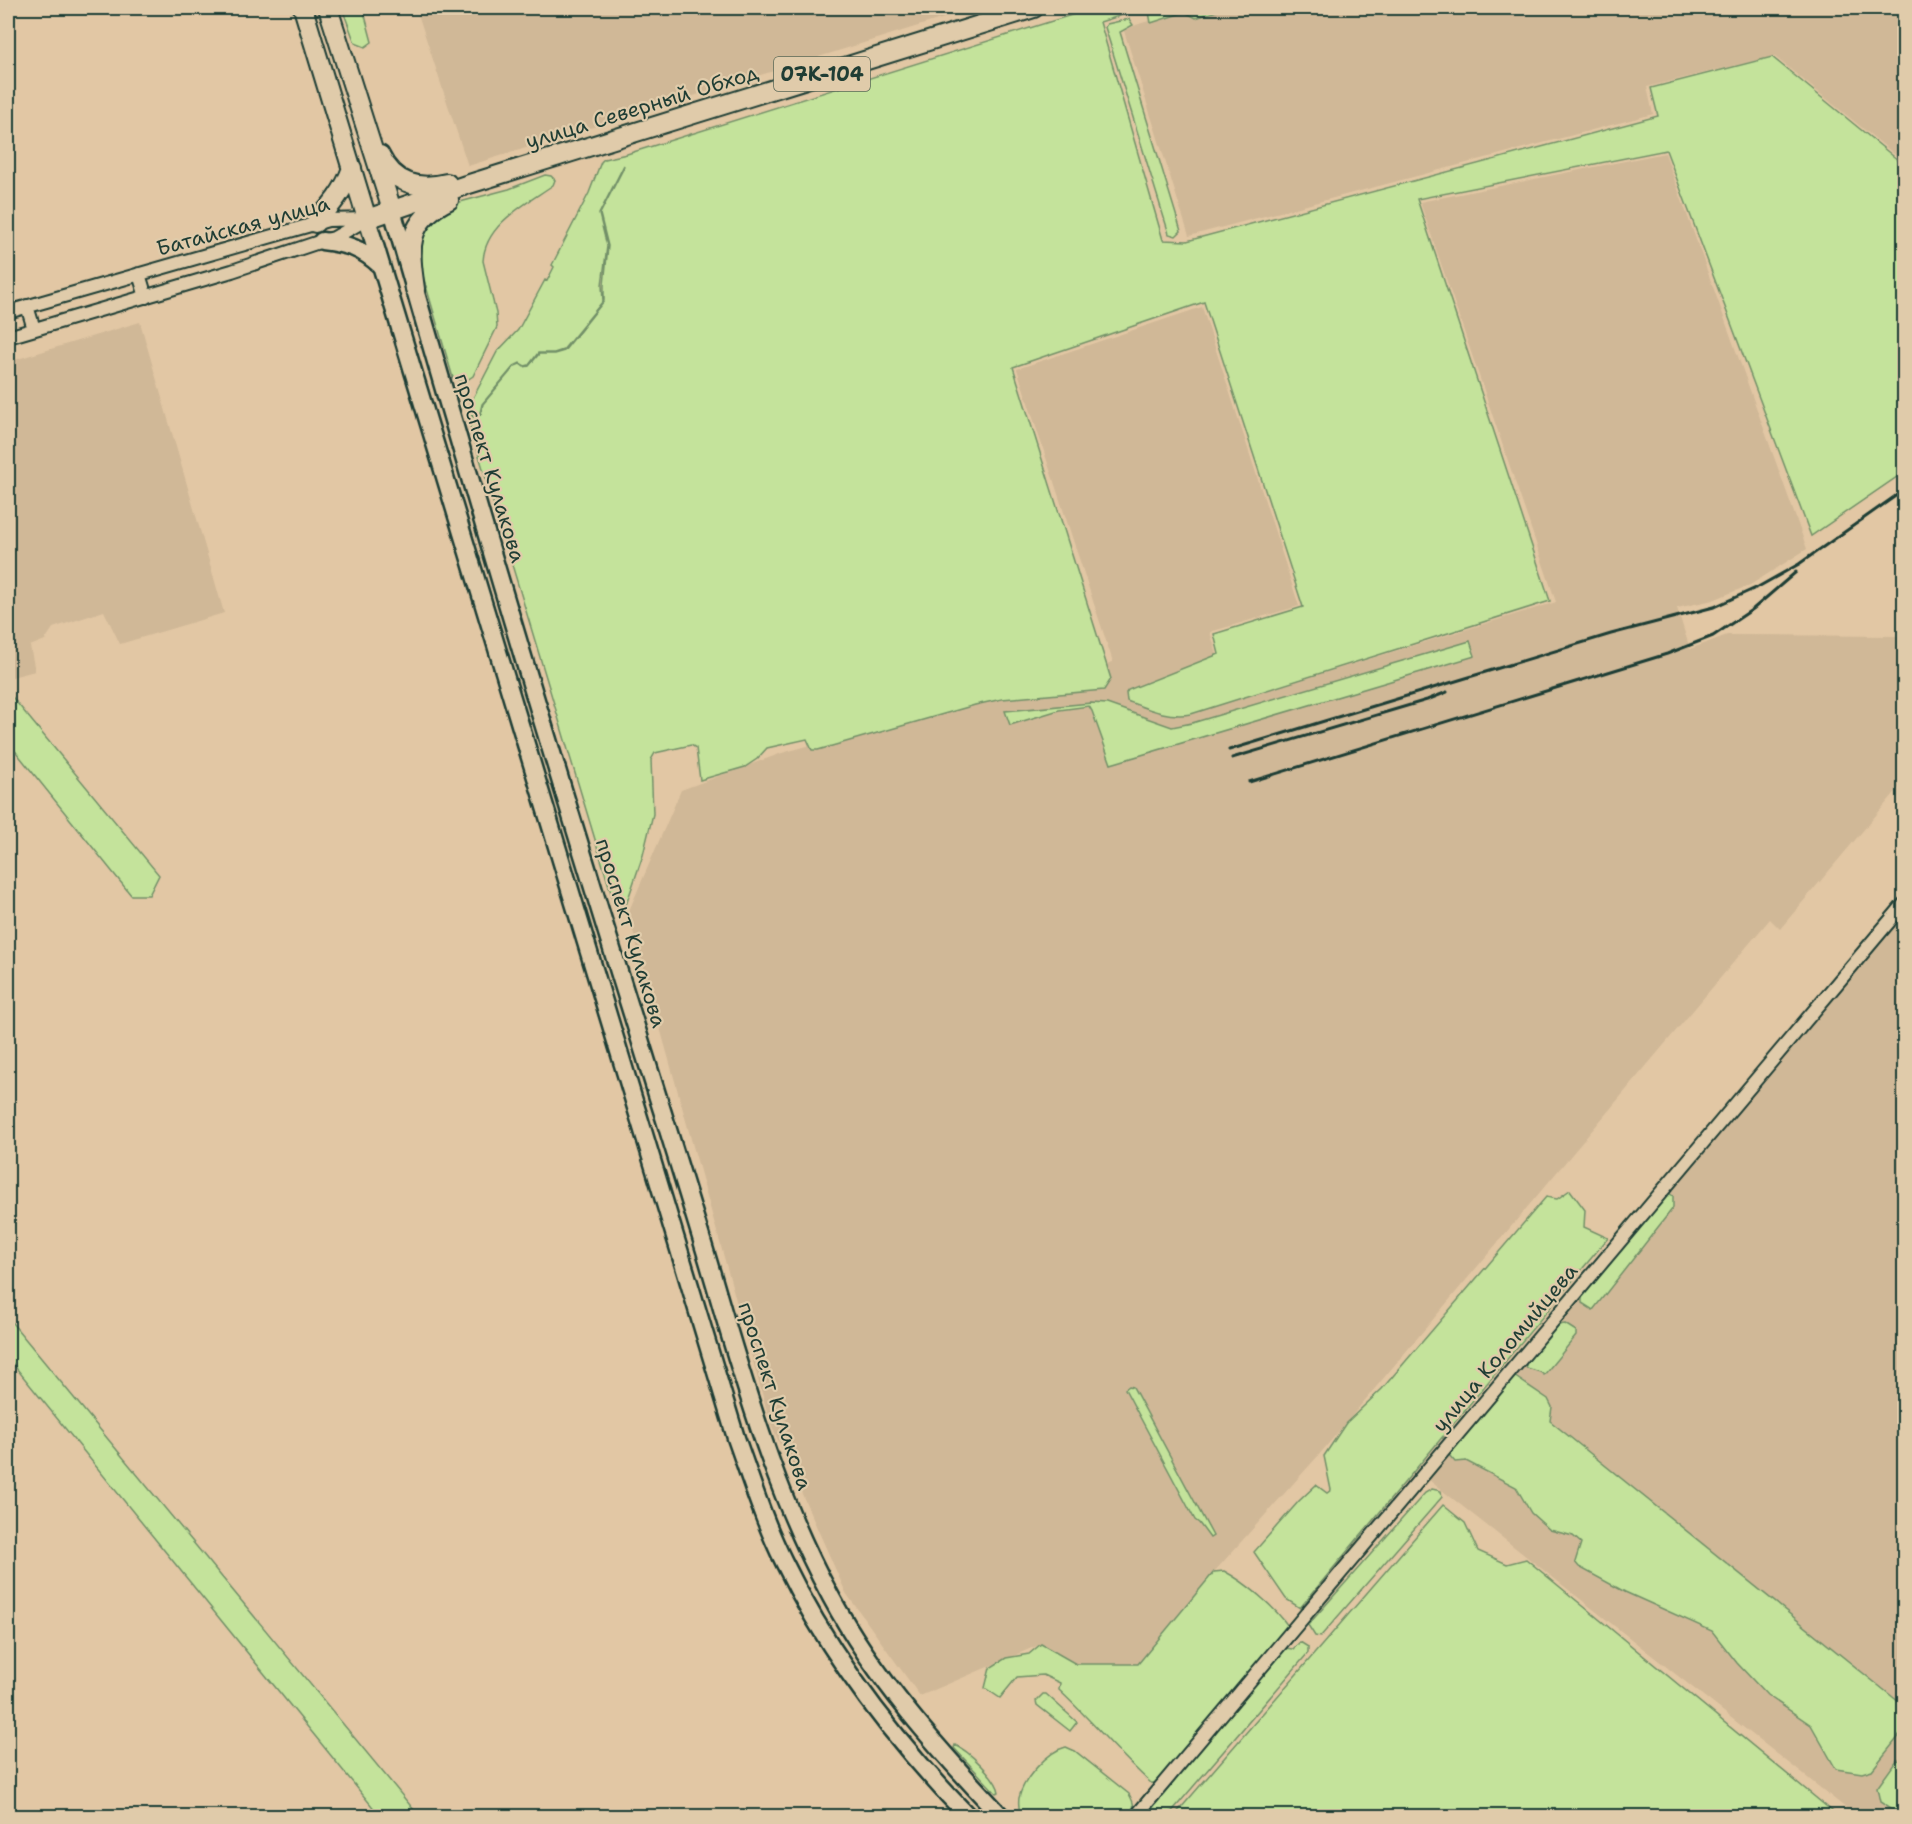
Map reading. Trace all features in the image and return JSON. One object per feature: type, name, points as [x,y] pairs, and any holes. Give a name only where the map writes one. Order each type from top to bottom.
[{"type":"highway","points":[[303,8],[367,219]]},
{"type":"highway","name":"проспект Кулакова","points":[[328,8],[392,210]]},
{"type":"highway","name":"улица Северный Обход","points":[[367,219],[466,185],[1034,8]]},
{"type":"highway","points":[[361,114],[383,161],[398,177],[415,186],[437,186],[453,182],[466,185]]},
{"type":"highway","points":[[315,223],[338,198],[352,168]]},
{"type":"highway","points":[[415,289],[411,261],[412,243],[422,218],[434,207],[451,199],[466,185]]},
{"type":"main road","name":"проспект Кулакова","points":[[392,210],[442,386],[615,960],[736,1358],[780,1488],[831,1598],[863,1650],[915,1720],[1001,1816]]},
{"type":"main road","points":[[367,219],[733,1426],[761,1507],[783,1561],[798,1590],[846,1671],[906,1749],[968,1816]]},
{"type":"main road","points":[[322,242],[342,243],[354,247],[381,266]]},
{"type":"street","name":"Батайская улица","points":[[8,312],[315,223],[328,220],[367,219]]},
{"type":"street","name":"Батайская улица","points":[[8,337],[322,242],[367,219]]},
{"type":"street","points":[[139,274],[146,297]]},
{"type":"street","points":[[27,306],[34,329]]},
{"type":"street","name":"улица Коломийцева","points":[[1136,1816],[1905,904]]},
{"type":"shaded area","points":[[416,8],[976,8],[468,166]]},
{"type":"shaded area","points":[[1189,8],[1904,8],[1904,162],[1774,56],[1647,87],[1653,114],[1189,236],[1124,31]]},
{"type":"shaded area","points":[[1665,153],[1807,549],[1750,585],[1713,600],[1677,608],[1690,649],[1727,635],[1904,636],[1904,782],[1780,929],[1770,919],[1318,1456],[1214,1572],[1138,1664],[1076,1664],[1041,1644],[920,1696],[846,1593],[770,1422],[628,913],[681,790],[782,753],[1113,662],[1017,369],[1202,307],[1299,606],[1210,632],[1232,701],[1556,602],[1420,202]]},
{"type":"shaded area","points":[[140,322],[224,613],[120,644],[104,611],[53,628],[45,640],[30,646],[35,671],[8,678],[8,362]]},
{"type":"shaded area","points":[[1904,914],[1904,1816],[1856,1816],[1429,1480]]},
{"type":"green space","points":[[342,8],[363,8],[372,42],[365,47],[355,43]]},
{"type":"green space","points":[[1094,8],[1118,8],[1126,14],[1100,22],[1163,240],[1187,241],[1658,116],[1651,88],[1772,57],[1904,165],[1904,472],[1811,536],[1666,150],[1417,199],[1550,601],[1191,714],[1166,714],[1127,701],[1128,690],[1219,654],[1214,634],[1303,607],[1204,302],[1013,367],[1111,679],[1104,690],[1002,699],[818,750],[812,750],[807,739],[767,748],[745,767],[700,780],[696,748],[691,745],[655,753],[651,760],[653,814],[643,855],[626,905],[613,899],[468,419],[481,414],[483,404],[515,366],[520,364],[524,367],[529,366],[539,354],[554,354],[564,351],[604,301],[608,246],[600,214],[624,165],[599,214],[607,246],[602,285],[603,301],[563,350],[554,353],[538,353],[529,365],[525,366],[520,363],[514,366],[482,404],[480,413],[468,417],[470,404],[497,352],[518,330],[545,280],[547,281],[554,267],[552,265],[604,159],[627,154]]},
{"type":"green space","points":[[1163,8],[1225,8],[1196,18],[1185,12],[1151,23],[1149,12]]},
{"type":"green space","points":[[1129,19],[1133,25],[1120,32],[1181,231],[1176,236],[1169,234],[1105,27],[1107,24]]},
{"type":"green space","points":[[545,175],[555,180],[553,185],[509,216],[491,236],[485,248],[483,261],[496,313],[497,327],[473,376],[464,382],[453,378],[421,269],[423,233],[440,211],[460,202],[509,189]]},
{"type":"green space","points":[[1470,641],[1475,656],[1111,764],[1089,706],[1059,710],[1010,725],[1005,711],[1091,703],[1107,704],[1172,727]]},
{"type":"green space","points":[[8,692],[159,875],[149,895],[131,895],[8,742]]},
{"type":"green space","points":[[1570,1190],[1585,1210],[1584,1227],[1608,1238],[1300,1608],[1286,1599],[1254,1552],[1316,1485],[1327,1493],[1331,1490],[1324,1456],[1346,1423],[1382,1389],[1546,1197],[1557,1199]]},
{"type":"green space","points":[[1669,1193],[1673,1196],[1673,1208],[1593,1310],[1582,1303],[1582,1295]]},
{"type":"green space","points":[[8,1318],[419,1816],[380,1816],[8,1358]]},
{"type":"green space","points":[[1565,1324],[1576,1331],[1576,1336],[1544,1375],[1527,1368],[1525,1363],[1558,1325]]},
{"type":"green space","points":[[1514,1376],[1548,1399],[1552,1407],[1550,1421],[1904,1706],[1904,1730],[1872,1770],[1862,1773],[1836,1769],[1811,1725],[1767,1695],[1737,1663],[1712,1631],[1625,1592],[1579,1567],[1575,1562],[1581,1543],[1573,1536],[1550,1530],[1531,1513],[1516,1487],[1466,1461],[1455,1462],[1449,1455],[1449,1448]]},
{"type":"green space","points":[[1129,1386],[1133,1387],[1213,1536],[1210,1538],[1195,1520],[1125,1389]]},
{"type":"green space","points":[[1432,1489],[1441,1491],[1442,1497],[1320,1637],[1315,1636],[1308,1625],[1425,1493]]},
{"type":"green space","points":[[1443,1505],[1465,1523],[1478,1551],[1507,1564],[1526,1559],[1838,1816],[1174,1816]]},
{"type":"green space","points":[[1224,1571],[1259,1595],[1288,1626],[1156,1783],[1151,1783],[1139,1772],[1059,1690],[1060,1683],[1043,1675],[1017,1677],[1000,1698],[985,1688],[990,1668],[1006,1658],[1029,1654],[1041,1644],[1076,1664],[1138,1664],[1214,1572]]},
{"type":"green space","points":[[1300,1642],[1308,1647],[1308,1653],[1168,1816],[1141,1816],[1284,1648],[1293,1649]]},
{"type":"green space","points":[[1046,1694],[1077,1722],[1070,1731],[1037,1705],[1036,1701]]},
{"type":"green space","points":[[955,1745],[981,1765],[993,1779],[999,1792],[996,1793],[954,1748]]},
{"type":"green space","points":[[1066,1747],[1075,1751],[1129,1794],[1134,1805],[1129,1816],[1021,1816],[1019,1798],[1031,1775],[1044,1760]]},
{"type":"green space","points":[[1897,1760],[1904,1761],[1904,1816],[1902,1816],[1880,1802],[1877,1788]]},
{"type":"railway","points":[[1229,750],[1611,634],[1714,607],[1758,587],[1799,564],[1904,490]]},
{"type":"railway","points":[[1249,782],[1667,654],[1713,636],[1753,609],[1796,572]]},
{"type":"railway","points":[[1232,758],[1447,692]]}]
